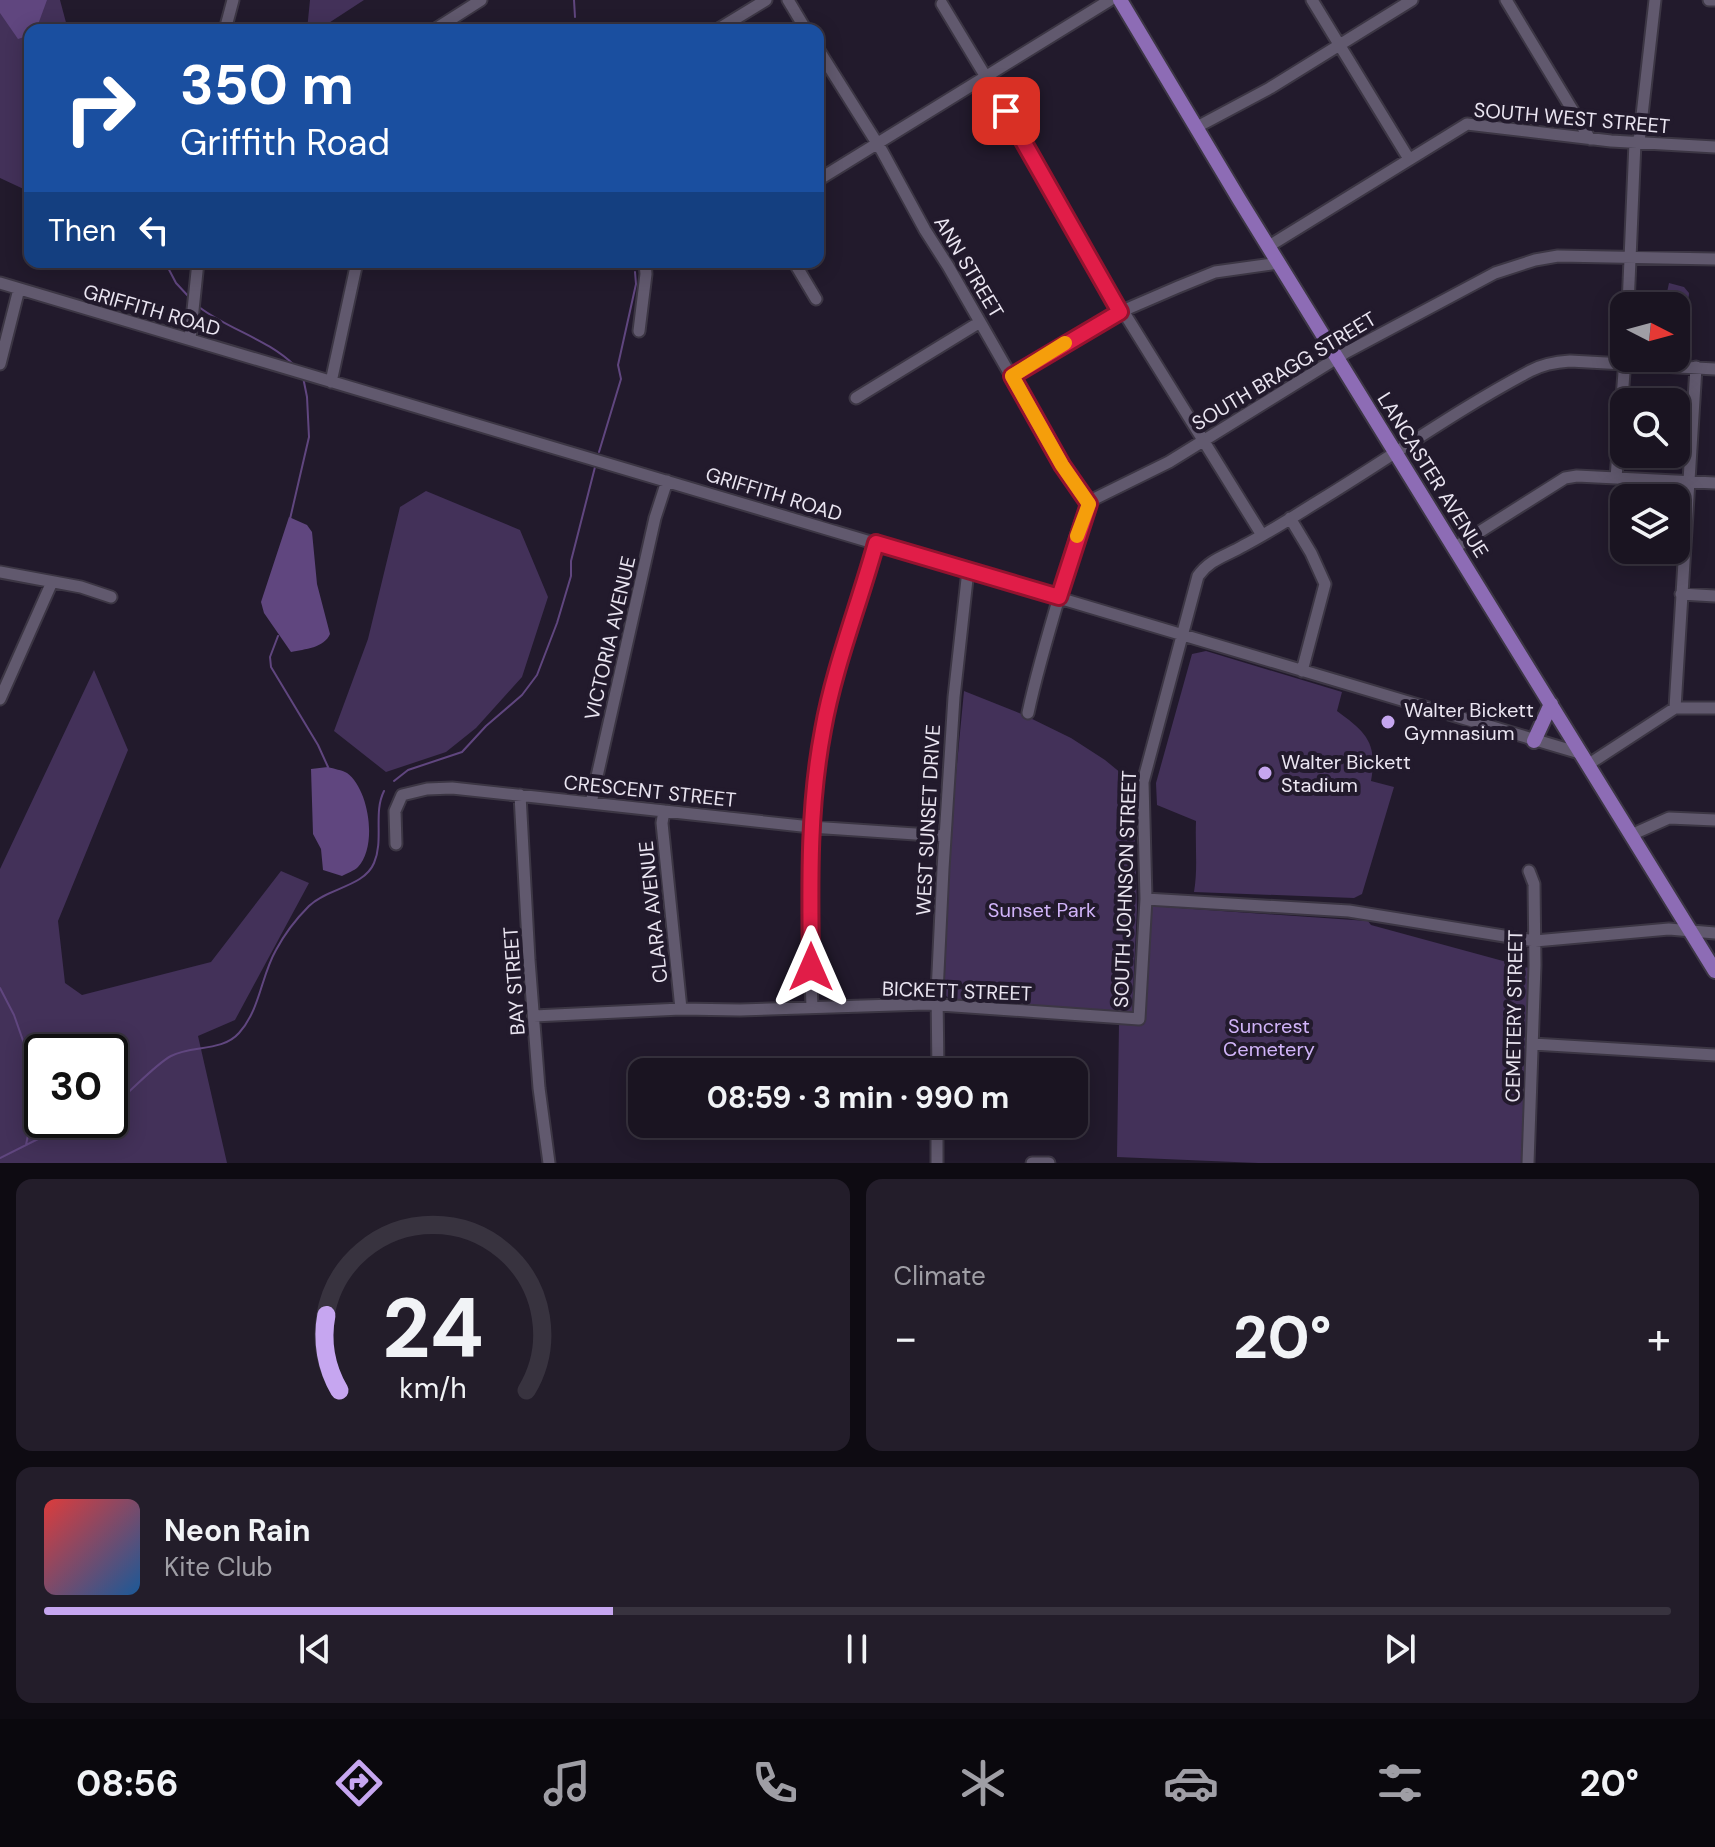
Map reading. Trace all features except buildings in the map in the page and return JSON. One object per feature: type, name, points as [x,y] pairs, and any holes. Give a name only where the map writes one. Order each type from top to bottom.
[{"type":"main road","name":"LANCASTER AVENUE","points":[[1120,0],[1715,971]]},
{"type":"main road","points":[[1534,741],[1551,704]]},
{"type":"street","points":[[227,24],[233,0]]},
{"type":"street","points":[[443,24],[481,0]]},
{"type":"street","points":[[727,24],[766,0]]},
{"type":"street","points":[[788,0],[802,24]]},
{"type":"street","points":[[824,176],[1110,0]]},
{"type":"street","points":[[1312,0],[1409,159]]},
{"type":"street","points":[[1197,127],[1270,88],[1412,0]]},
{"type":"street","points":[[1506,0],[1590,139]]},
{"type":"street","points":[[1629,292],[1637,142],[1655,0]]},
{"type":"street","points":[[942,4],[1033,155],[1121,312],[1262,535]]},
{"type":"street","name":"ANN STREET","points":[[824,59],[1062,465],[1089,504]]},
{"type":"street","name":"SOUTH WEST STREET","points":[[1269,246],[1467,124],[1590,139],[1715,147]]},
{"type":"street","name":"SOUTH BRAGG STREET","points":[[1089,504],[1106,492],[1169,462],[1338,358],[1495,273],[1558,256],[1715,259]]},
{"type":"street","points":[[1012,376],[1121,312],[1215,272],[1279,263]]},
{"type":"street","points":[[190,339],[197,268]]},
{"type":"street","points":[[331,382],[356,268]]},
{"type":"street","points":[[639,331],[645,268]]},
{"type":"street","points":[[798,268],[816,299]]},
{"type":"street","name":"GRIFFITH ROAD","points":[[0,283],[1059,597],[1586,759]]},
{"type":"street","points":[[0,364],[19,289]]},
{"type":"street","points":[[856,398],[980,322]]},
{"type":"street","name":"SOUTH JOHNSON STREET","points":[[1139,1019],[1146,899],[1143,782],[1198,576],[1211,562],[1262,535],[1531,370],[1550,362],[1610,361]]},
{"type":"street","name":"SOUTH JOHNSON STREET","points":[[1690,366],[1715,369]]},
{"type":"street","points":[[1675,708],[1696,367]]},
{"type":"street","points":[[1616,478],[1624,372]]},
{"type":"street","points":[[1454,548],[1565,478],[1715,483]]},
{"type":"street","name":"VICTORIA AVENUE","points":[[591,803],[655,518],[667,481]]},
{"type":"street","points":[[1028,713],[1044,642],[1089,504]]},
{"type":"street","points":[[1290,518],[1321,571],[1325,584],[1302,671]]},
{"type":"street","points":[[812,1008],[811,827],[819,751],[828,707],[876,543]]},
{"type":"street","name":"WEST SUNSET DRIVE","points":[[938,1058],[945,836],[954,697],[968,570]]},
{"type":"street","points":[[0,572],[81,587],[111,597]]},
{"type":"street","points":[[0,699],[52,582]]},
{"type":"street","points":[[1681,594],[1715,596]]},
{"type":"street","points":[[1586,759],[1675,708],[1715,708]]},
{"type":"street","name":"CRESCENT STREET","points":[[396,844],[395,811],[402,795],[427,789],[452,788],[811,827],[945,836]]},
{"type":"street","name":"BAY STREET","points":[[520,795],[539,1088],[549,1163]]},
{"type":"street","name":"CLARA AVENUE","points":[[664,811],[662,823],[681,1009]]},
{"type":"street","points":[[1631,835],[1669,818],[1715,820]]},
{"type":"street","name":"CEMETERY STREET","points":[[1528,1163],[1535,941],[1534,884],[1529,871]]},
{"type":"street","points":[[1146,899],[1349,911],[1535,941],[1669,929],[1715,933]]},
{"type":"street","name":"BICKETT STREET","points":[[534,1016],[681,1009],[938,1005],[1139,1019]]},
{"type":"street","points":[[1533,1044],[1715,1055]]},
{"type":"street","points":[[937,1138],[937,1163]]},
{"type":"street","points":[[1032,1163],[1049,1163]]},
{"type":"green space","points":[[0,0],[60,0],[66,24],[24,24],[24,189],[0,178]]},
{"type":"green space","points":[[310,0],[364,0],[327,24],[308,24]]},
{"type":"green space","points":[[1669,283],[1684,287],[1688,292],[1667,292]]},
{"type":"green space","points":[[426,491],[520,530],[548,597],[522,677],[476,728],[446,752],[386,772],[334,731],[368,639],[400,507]]},
{"type":"green space","name":"Walter Bickett Stadium","points":[[1206,651],[1342,692],[1337,711],[1356,725],[1368,740],[1373,757],[1371,781],[1394,787],[1362,894],[1354,898],[1194,892],[1196,821],[1157,805],[1156,783],[1192,654]]},
{"type":"green space","points":[[94,670],[128,750],[58,921],[65,983],[82,995],[211,962],[281,871],[309,883],[235,1020],[198,1036],[227,1163],[0,1163],[0,869]]},
{"type":"green space","name":"Sunset Park","points":[[964,691],[1071,738],[1133,783],[1137,908],[1132,1012],[949,999],[944,993],[952,816]]},
{"type":"green space","name":"Suncrest Cemetery","points":[[1150,906],[1368,921],[1371,925],[1529,968],[1521,1163],[1258,1163],[1117,1157],[1119,1023],[1144,1025]]},
{"type":"shaded area","points":[[0,0],[47,0],[38,24],[24,24],[24,37],[18,39],[0,13]]},
{"type":"shaded area","points":[[289,517],[307,525],[312,532],[317,584],[330,634],[319,645],[291,652],[264,613],[261,602]]},
{"type":"shaded area","points":[[328,767],[347,773],[355,781],[368,818],[368,846],[364,858],[356,868],[342,876],[323,870],[321,849],[313,834],[311,769]]},
{"type":"waterway","points":[[574,0],[575,17]]},
{"type":"waterway","points":[[168,268],[189,297]]},
{"type":"waterway","points":[[599,452],[621,379],[618,365],[636,284],[635,272]]},
{"type":"waterway","points":[[199,307],[273,349],[295,366]]},
{"type":"waterway","points":[[290,519],[309,437],[303,377]]},
{"type":"waterway","points":[[394,781],[408,770],[462,752],[522,695],[537,675],[571,576],[571,561],[595,467]]},
{"type":"waterway","points":[[278,636],[270,657],[271,667],[328,767]]},
{"type":"waterway","points":[[128,1093],[171,1056],[216,1046],[239,1033],[252,1014],[276,950],[295,921],[317,900],[362,877],[374,863],[379,808],[384,791]]},
{"type":"waterway","points":[[0,988],[14,1015],[34,1072],[37,1090],[26,1145]]},
{"type":"waterway","points":[[0,1158],[40,1138]]},
{"type":"slow traffic","points":[[1065,343],[1012,376],[1062,465],[1089,504],[1077,536]]},
{"type":"place","name":"Walter Bickett Gymnasium","points":[[1388,722]]},
{"type":"place","name":"Walter Bickett Stadium","points":[[1265,773]]},
{"type":"route","points":[[811,967],[812,809],[819,751],[830,696],[876,543],[1059,597],[1089,504],[1062,465],[1012,376],[1120,312],[1006,111]]}]
